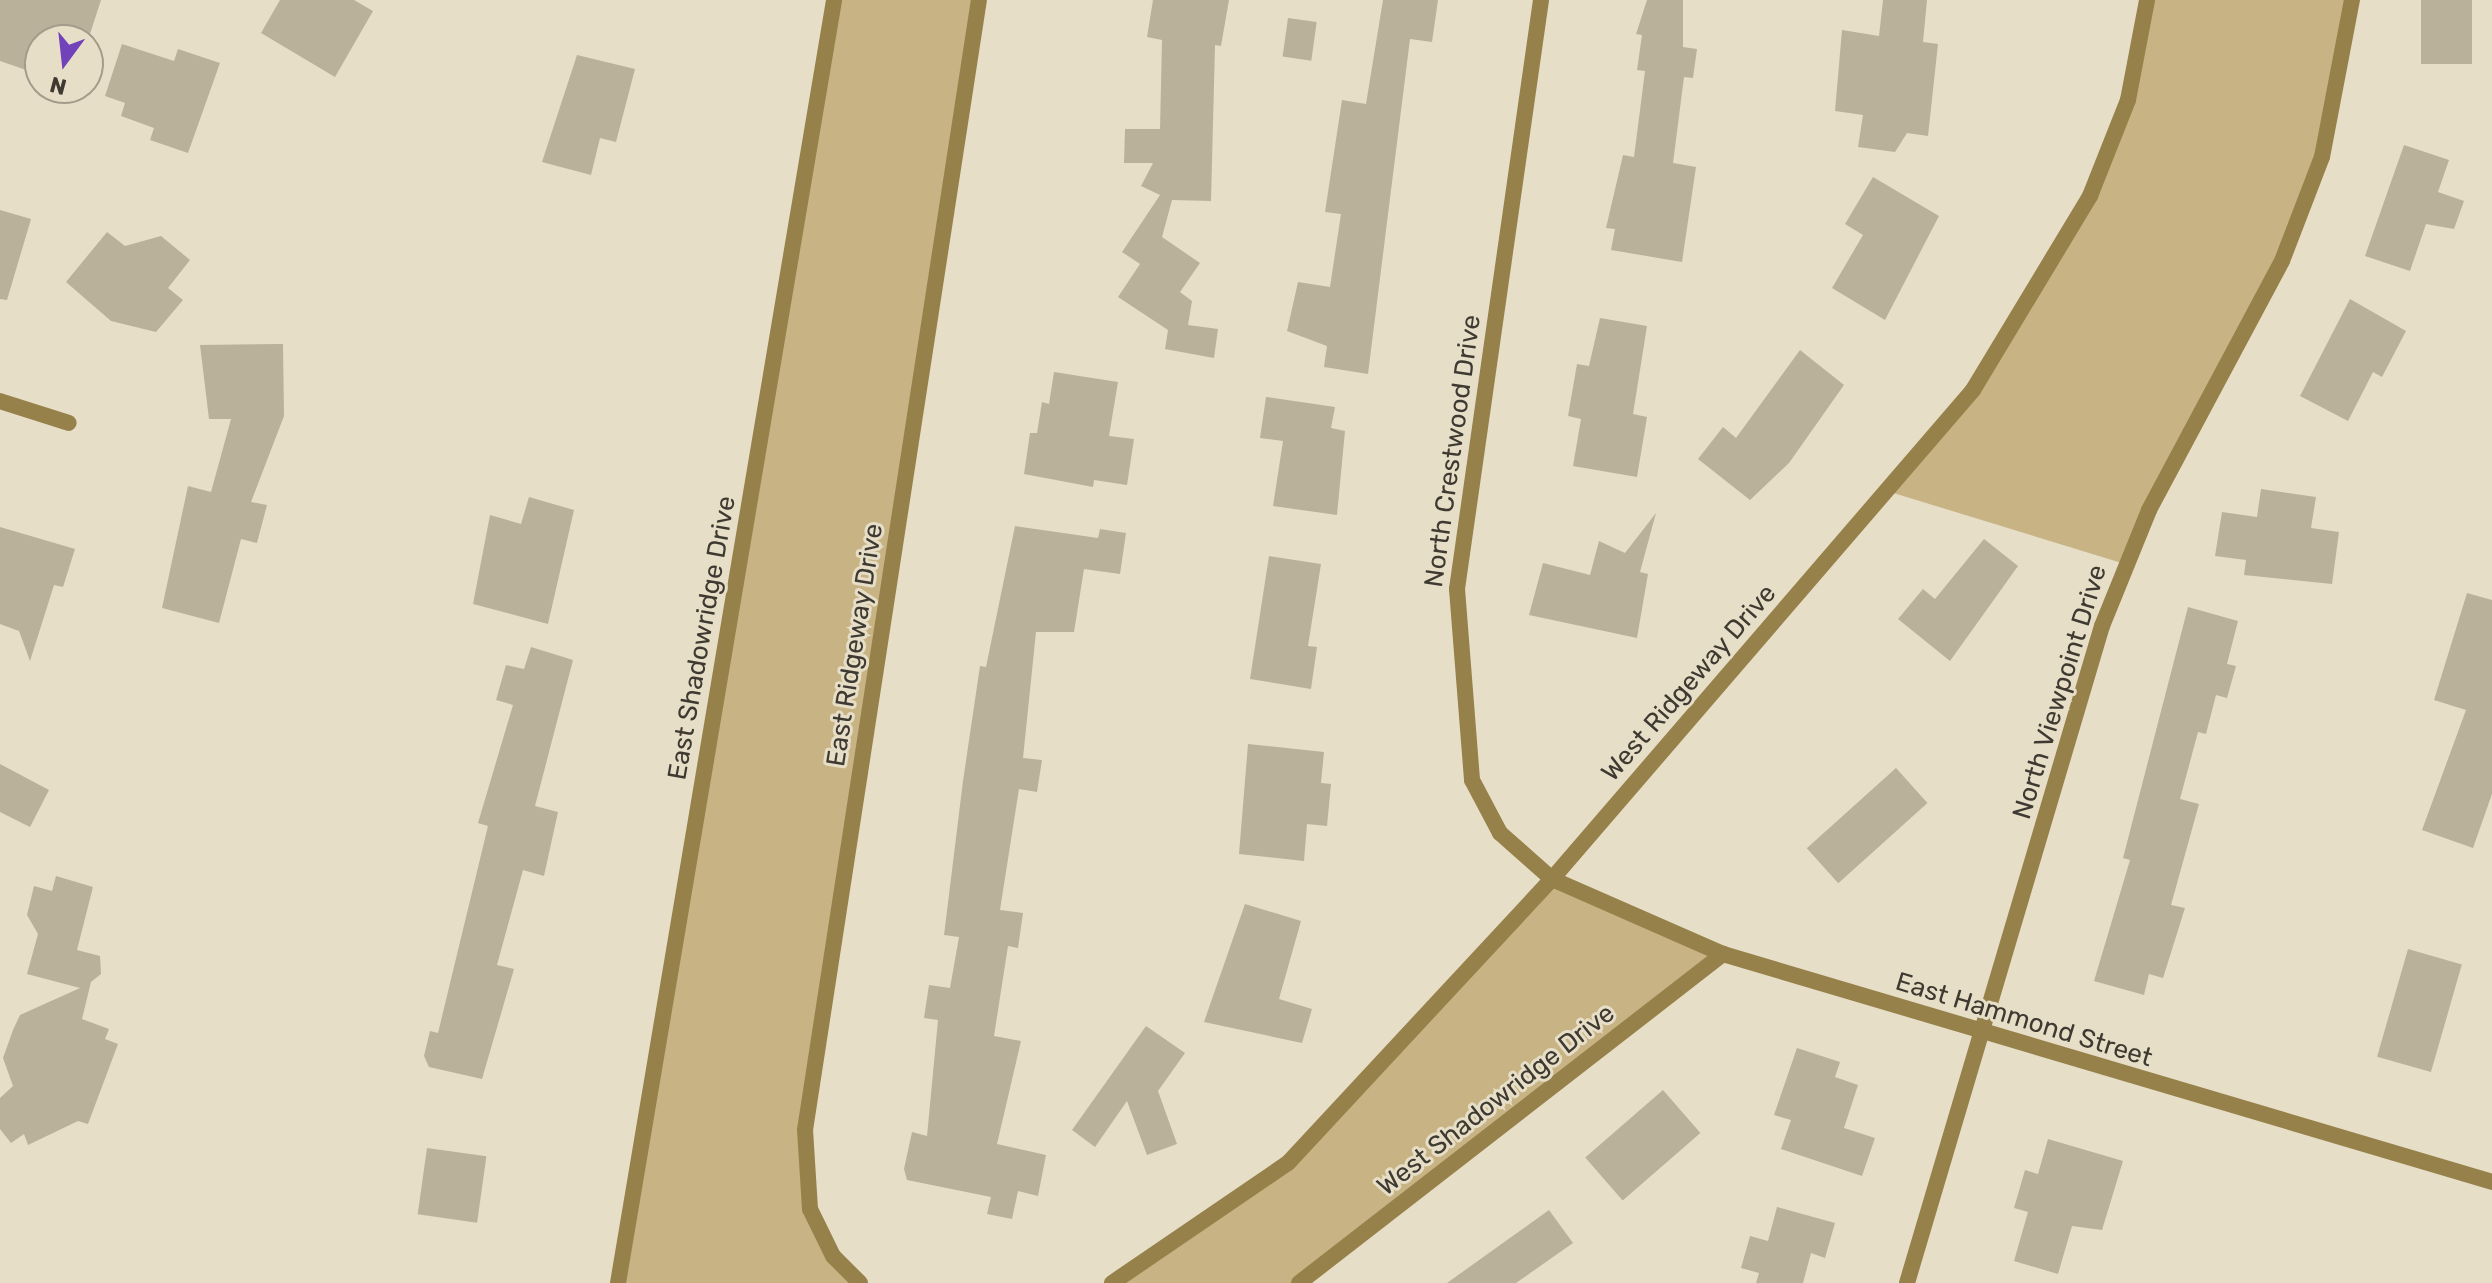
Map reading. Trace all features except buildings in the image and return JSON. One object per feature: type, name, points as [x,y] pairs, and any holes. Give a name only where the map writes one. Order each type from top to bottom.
[{"type":"street","name":"East Shadowridge Drive","points":[[618,1283],[834,0]]},
{"type":"street","name":"East Ridgeway Drive","points":[[860,1283],[833,1256],[810,1209],[805,1130],[979,0]]},
{"type":"street","name":"North Crestwood Drive","points":[[1541,0],[1461,546],[1457,641],[1472,780],[1500,833],[1552,879]]},
{"type":"street","name":"West Ridgeway Drive","points":[[1112,1283],[1288,1163],[1552,879],[1973,390],[2090,196],[2128,100],[2147,0]]},
{"type":"street","name":"North Viewpoint Drive","points":[[1907,1283],[2102,626],[2149,510],[2282,261],[2322,157],[2352,0]]},
{"type":"street","points":[[0,401],[69,423]]},
{"type":"street","name":"East Hammond Street","points":[[1552,879],[1723,954],[1982,1034],[2492,1181]]},
{"type":"street","name":"West Shadowridge Drive","points":[[1299,1283],[1723,954]]},
{"type":"shaded area","points":[[834,0],[979,0],[805,1130],[810,1209],[860,1283],[618,1283]]},
{"type":"shaded area","points":[[2147,0],[2352,0],[2340,76],[2282,261],[2125,564],[1887,491],[2038,290],[2128,100]]},
{"type":"shaded area","points":[[1552,879],[1723,954],[1299,1283],[1112,1283],[1288,1163]]}]
